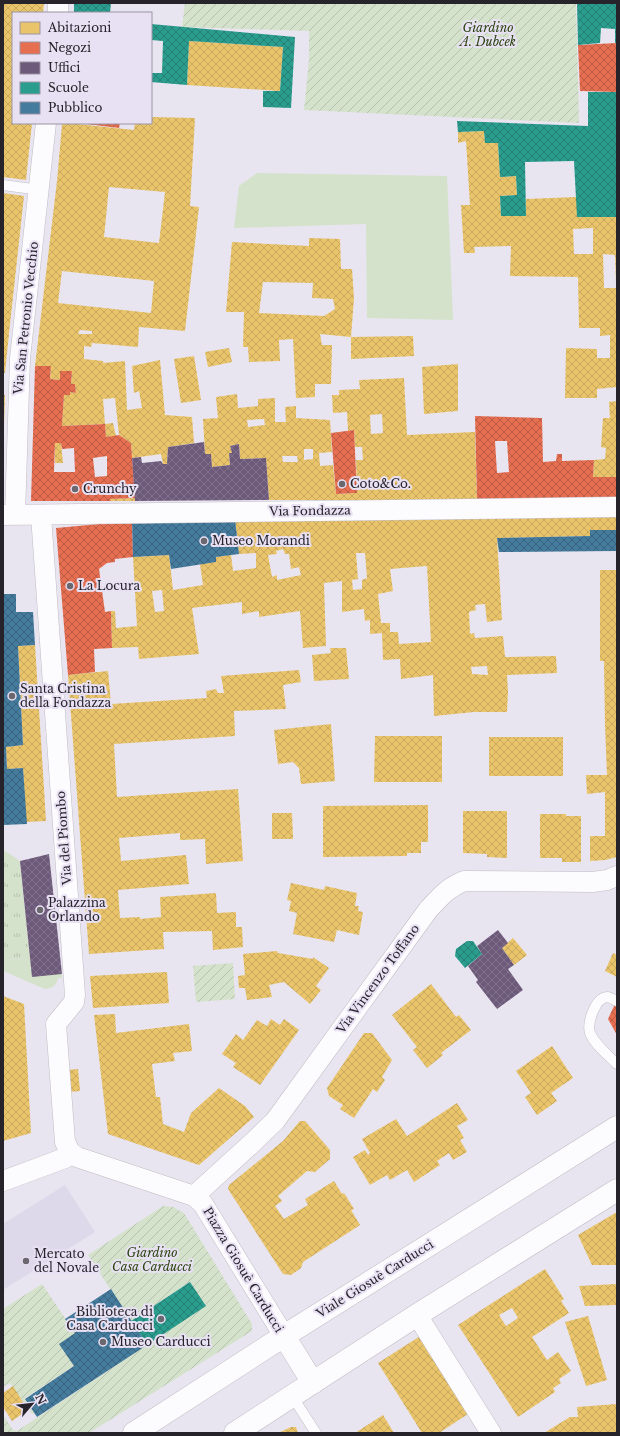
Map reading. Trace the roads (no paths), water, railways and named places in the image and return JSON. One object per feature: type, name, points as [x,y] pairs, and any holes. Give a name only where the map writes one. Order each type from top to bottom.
[{"type":"main road","name":"Viale Giosuè Carducci","points":[[134,1433],[284,1336],[617,1127]]},
{"type":"main road","points":[[235,1433],[417,1315],[617,1190]]},
{"type":"main road","points":[[284,1336],[313,1383]]},
{"type":"street","name":"Via San Petronio Vecchio","points":[[23,517],[20,358],[40,190],[46,124]]},
{"type":"street","name":"Via Fondazza","points":[[23,517],[617,507]]},
{"type":"street","name":"Via del Piombo","points":[[23,517],[76,995],[74,1002],[56,1024],[65,1142],[70,1152]]},
{"type":"street","name":"Via Vincenzo Toffano","points":[[194,1196],[275,1121],[428,910],[446,890],[464,881],[593,882],[607,880],[617,876]]},
{"type":"street","points":[[3,1180],[65,1158],[70,1152]]},
{"type":"street","name":"Piazza Giosuè Carducci","points":[[70,1152],[76,1157],[194,1196],[203,1204],[284,1336]]},
{"type":"street","points":[[417,1315],[491,1433]]},
{"type":"lane","points":[[3,185],[40,190]]},
{"type":"lane","points":[[617,1001],[608,997],[597,1002],[589,1027],[594,1040],[617,1064]]},
{"type":"lane","points":[[292,1396],[316,1433]]},
{"type":"place","name":"Coto&Co.","points":[[342,484]]},
{"type":"place","name":"Crunchy","points":[[75,489]]},
{"type":"place","name":"Museo Morandi","points":[[204,541]]},
{"type":"place","name":"La Locura","points":[[70,586]]},
{"type":"place","name":"Santa Cristina della Fondazza","points":[[12,696]]},
{"type":"place","name":"Palazzina Orlando","points":[[40,910]]},
{"type":"place","name":"Mercato del Novale","points":[[26,1261]]},
{"type":"place","name":"Biblioteca di Casa Carducci","points":[[161,1319]]},
{"type":"place","name":"Museo Carducci","points":[[103,1342]]},
{"type":"park label","name":"Giardino A. Dubcek","points":[[488,35]]},
{"type":"park label","name":"Giardino Casa Carducci","points":[[152,1260]]}]
